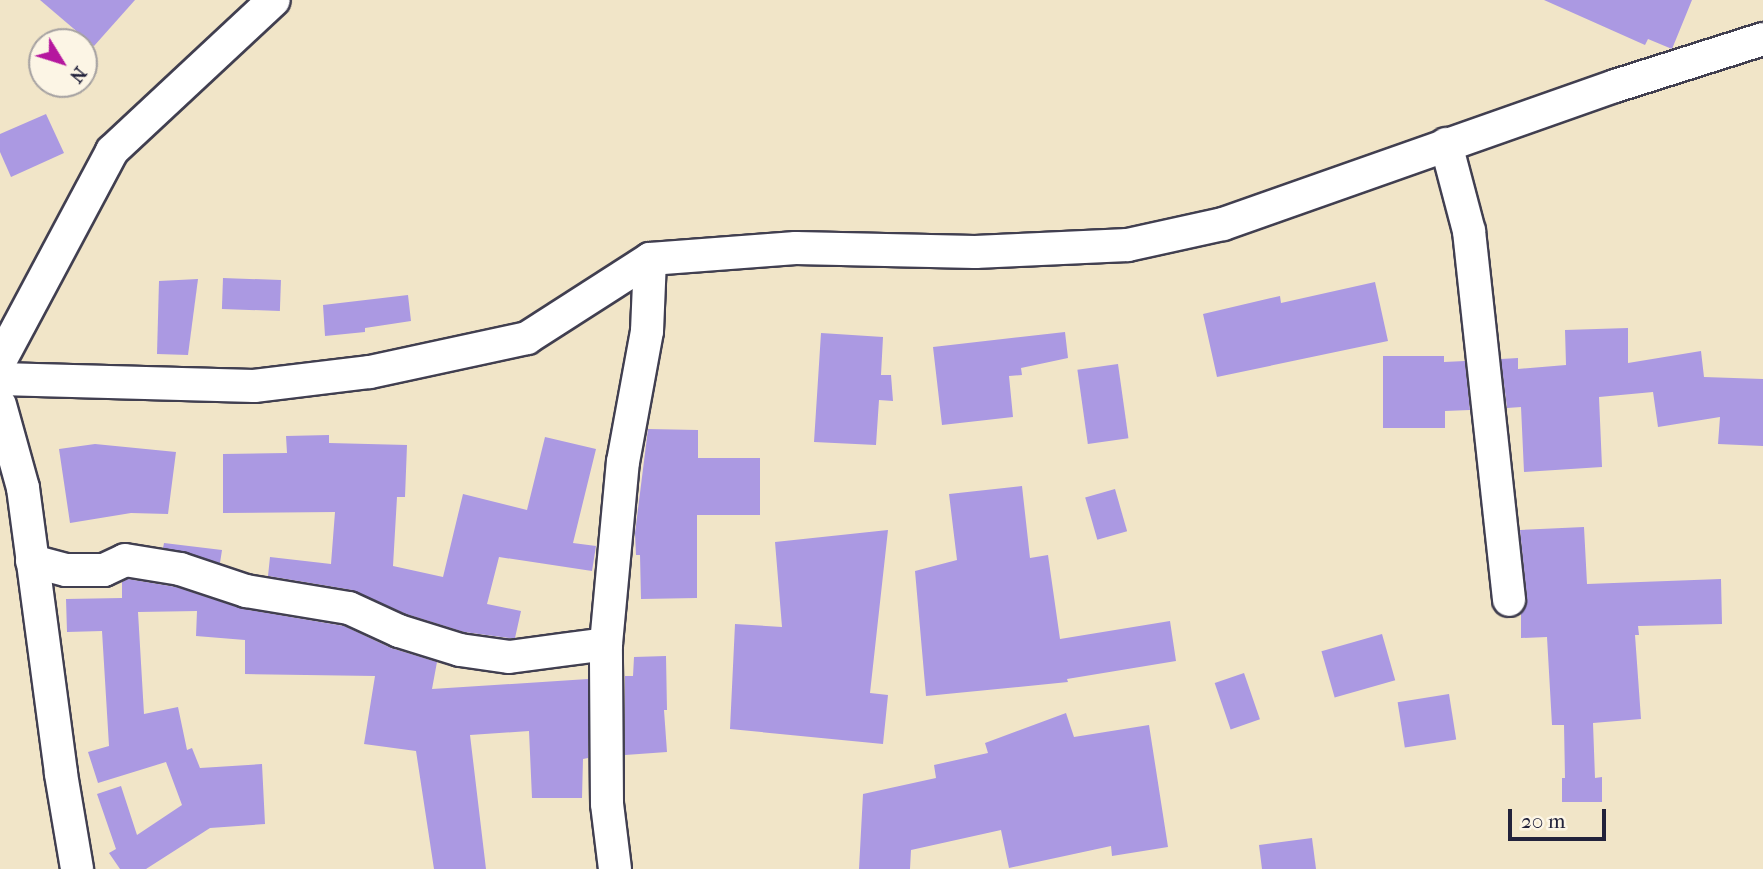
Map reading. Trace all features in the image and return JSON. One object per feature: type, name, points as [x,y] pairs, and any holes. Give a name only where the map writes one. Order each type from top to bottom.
[{"type":"street","points":[[0,361],[112,151],[274,0]]},
{"type":"street","points":[[0,379],[254,386],[370,372],[527,338],[650,259],[796,248],[975,252],[1128,245],[1223,224],[1615,86],[1763,39]]},
{"type":"street","points":[[1446,144],[1469,231],[1509,600]]},
{"type":"street","points":[[615,869],[607,804],[606,643],[623,462],[647,331],[650,259]]},
{"type":"street","points":[[0,405],[23,488],[77,869]]},
{"type":"street","points":[[32,561],[66,570],[104,570],[125,560],[180,569],[246,591],[349,607],[399,631],[460,650],[509,657],[606,643]]},
{"type":"building","points":[[40,0],[135,0],[98,42],[98,28],[73,28]]},
{"type":"building","points":[[1544,0],[1692,0],[1672,49],[1648,39],[1645,45]]},
{"type":"building","points":[[46,114],[64,153],[11,177],[0,152],[0,134]]},
{"type":"building","points":[[223,278],[281,280],[280,311],[222,309]]},
{"type":"building","points":[[198,279],[188,355],[157,354],[159,281]]},
{"type":"building","points":[[1375,282],[1388,341],[1217,377],[1203,314],[1280,296],[1281,303]]},
{"type":"building","points":[[408,295],[411,321],[365,328],[365,332],[325,336],[323,305]]},
{"type":"building","points":[[1628,328],[1628,363],[1701,351],[1704,377],[1763,379],[1763,446],[1718,444],[1720,417],[1658,427],[1653,392],[1599,397],[1602,467],[1524,472],[1521,407],[1507,408],[1501,359],[1518,358],[1518,369],[1566,365],[1565,330]]},
{"type":"building","points":[[1065,332],[1068,358],[1021,368],[1022,375],[1009,376],[1013,417],[942,425],[933,347]]},
{"type":"building","points":[[821,333],[883,337],[881,375],[891,375],[893,401],[879,400],[876,445],[814,442]]},
{"type":"building","points":[[1383,356],[1444,356],[1444,362],[1465,361],[1470,410],[1445,411],[1445,428],[1383,428]]},
{"type":"building","points":[[1118,364],[1128,438],[1088,444],[1077,370]]},
{"type":"building","points":[[648,429],[698,430],[698,458],[760,458],[760,515],[697,515],[697,598],[641,599],[640,555],[636,555],[635,533]]},
{"type":"building","points":[[329,435],[329,443],[407,445],[405,497],[397,497],[393,566],[443,577],[463,494],[527,510],[545,437],[596,449],[573,543],[596,546],[592,571],[499,557],[487,604],[521,611],[515,638],[464,632],[406,614],[352,590],[268,576],[270,557],[331,564],[335,512],[223,513],[223,454],[287,453],[286,436]]},
{"type":"building","points":[[95,444],[176,452],[168,514],[131,513],[70,523],[59,449]]},
{"type":"building","points":[[1022,486],[1030,558],[1048,555],[1060,639],[1170,621],[1176,661],[1067,679],[1068,682],[926,696],[915,571],[957,560],[949,494]]},
{"type":"building","points":[[1115,489],[1127,531],[1097,540],[1085,498]]},
{"type":"building","points":[[1584,527],[1587,584],[1721,579],[1722,624],[1638,626],[1639,635],[1635,635],[1641,719],[1593,723],[1595,778],[1602,777],[1602,802],[1562,802],[1562,778],[1565,778],[1564,725],[1552,725],[1547,637],[1521,638],[1521,614],[1527,598],[1520,530]]},
{"type":"building","points":[[888,530],[870,693],[888,695],[883,744],[730,729],[735,624],[782,627],[775,542]]},
{"type":"building","points":[[164,543],[222,550],[220,563],[163,548]]},
{"type":"building","points":[[128,579],[176,587],[243,609],[344,626],[391,648],[437,662],[432,689],[588,679],[588,758],[583,759],[582,798],[532,798],[529,731],[470,735],[486,869],[434,869],[416,751],[364,744],[375,676],[245,674],[245,640],[196,636],[197,611],[138,612],[144,714],[178,707],[187,750],[192,748],[200,768],[262,764],[265,824],[210,828],[146,869],[120,869],[109,853],[116,849],[97,794],[121,786],[137,835],[182,805],[166,762],[98,783],[88,752],[109,746],[102,631],[67,632],[66,599],[122,598],[122,582]]},
{"type":"building","points":[[1382,634],[1395,680],[1335,698],[1321,651]]},
{"type":"building","points":[[666,656],[667,710],[664,710],[667,752],[625,755],[625,676],[633,676],[634,657]]},
{"type":"building","points":[[1244,673],[1260,719],[1231,729],[1215,683]]},
{"type":"building","points":[[1449,694],[1456,739],[1405,748],[1398,702]]},
{"type":"building","points":[[1066,713],[1074,737],[1149,725],[1168,847],[1112,856],[1111,846],[1009,868],[1001,830],[911,850],[910,869],[859,869],[863,794],[936,778],[934,765],[988,753],[985,743]]},
{"type":"building","points":[[1312,838],[1316,869],[1262,869],[1259,845]]}]
